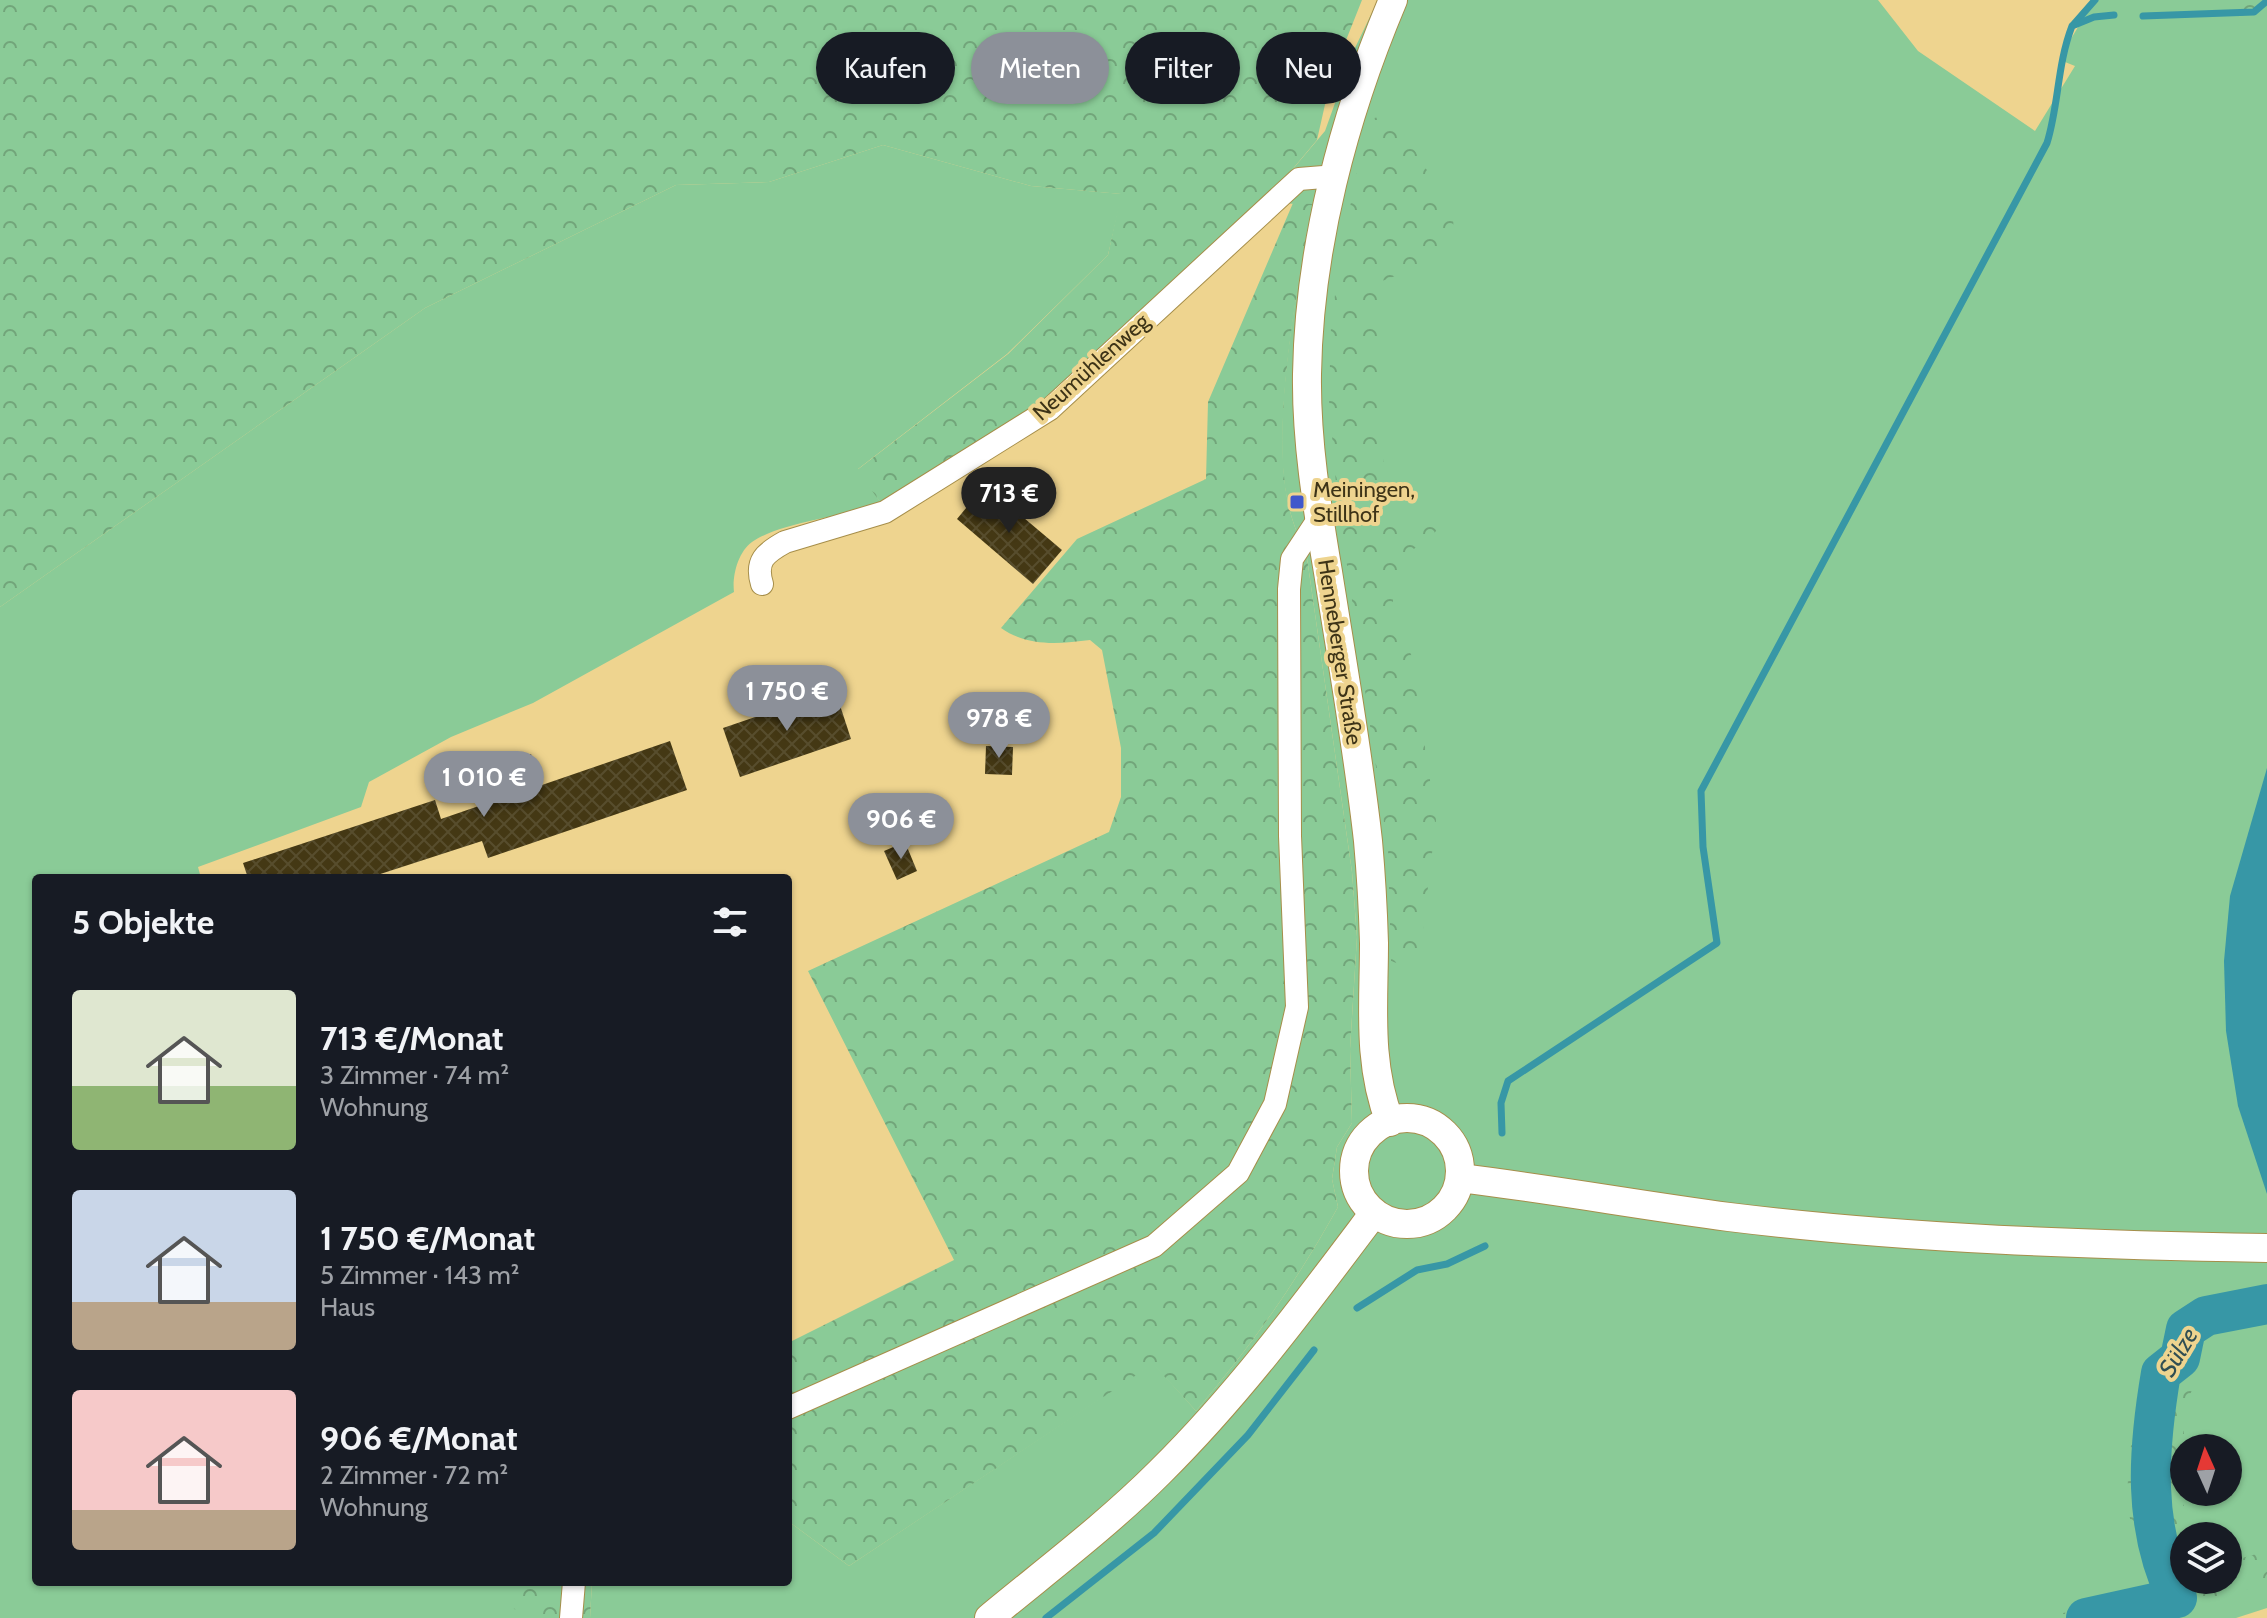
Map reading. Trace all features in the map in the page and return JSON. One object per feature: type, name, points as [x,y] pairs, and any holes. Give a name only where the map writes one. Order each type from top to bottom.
[{"type":"main road","name":"Henneberger Straße","points":[[1390,1122],[1379,1086],[1371,1027],[1374,942],[1368,843],[1319,518],[1307,374],[1319,261],[1336,176],[1369,56],[1393,0]]},
{"type":"main road","points":[[1420,1120],[1443,1133],[1459,1161],[1460,1178],[1448,1205],[1435,1217],[1418,1223],[1400,1224],[1374,1213],[1358,1191],[1354,1167],[1368,1136],[1390,1122],[1420,1120]]},
{"type":"main road","points":[[1460,1178],[1730,1217],[2087,1245],[2267,1248]]},
{"type":"main road","points":[[989,1618],[1103,1525],[1162,1470],[1265,1357],[1374,1213]]},
{"type":"lane","name":"Neumühlenweg","points":[[762,584],[758,572],[761,558],[771,550],[785,542],[885,512],[1050,409],[1299,179],[1336,176]]},
{"type":"lane","points":[[792,1406],[1154,1246],[1238,1173],[1275,1104],[1297,1007],[1290,836],[1289,589],[1292,559],[1319,518]]},
{"type":"lane","points":[[571,1618],[574,1586]]},
{"type":"green space","points":[[0,0],[1362,0],[1349,32],[1256,32],[1256,104],[1325,104],[1317,140],[1265,202],[1044,404],[883,506],[857,470],[1008,354],[1108,255],[1121,194],[1031,186],[883,145],[769,182],[676,185],[425,308],[0,607]]},
{"type":"green space","points":[[1378,0],[1878,0],[1918,51],[2035,131],[2075,66],[2065,62],[2065,49],[2094,0],[2267,0],[2267,1608],[2236,1618],[590,1618],[592,1586],[792,1586],[792,1524],[849,1566],[1153,1363],[1196,1411],[1272,1313],[1338,1207],[1332,1179],[1337,1147],[1352,1123],[1350,1049],[1357,937],[1352,872],[1307,558],[1290,511],[1282,442],[1287,360],[1311,205],[1265,202],[1325,131],[1335,104],[1361,104],[1361,35]]},
{"type":"green space","points":[[2247,0],[2267,0],[2267,8],[2251,21],[2240,17],[2242,4]]},
{"type":"green space","points":[[1368,119],[1395,119],[1453,212],[1454,247],[1421,266],[1377,283],[1378,381],[1387,518],[1442,520],[1434,533],[1401,563],[1393,594],[1394,636],[1411,654],[1436,820],[1418,971],[1391,961],[1388,850],[1337,496],[1329,400],[1331,326],[1340,256]]},
{"type":"green space","points":[[883,145],[1031,186],[1122,194],[1108,255],[1007,354],[858,469],[883,506],[796,524],[764,535],[747,546],[740,558],[735,572],[734,592],[533,703],[451,737],[369,782],[361,807],[198,867],[200,874],[32,874],[32,1586],[560,1586],[555,1618],[0,1618],[0,607],[425,308],[676,185],[769,182]]},
{"type":"green space","points":[[1293,203],[1312,204],[1288,359],[1283,442],[1284,479],[1292,517],[1307,558],[1352,872],[1357,937],[1350,1049],[1352,1123],[1337,1147],[1332,1179],[1338,1207],[1272,1313],[1196,1411],[1153,1364],[849,1566],[792,1524],[792,1341],[954,1260],[808,971],[1109,832],[1121,797],[1121,748],[1102,650],[1090,640],[1033,641],[1001,628],[1077,539],[1206,479],[1208,402]]},
{"type":"green space","points":[[2147,1368],[2192,1370],[2193,1388],[2184,1408],[2184,1434],[2170,1434],[2169,1474],[2170,1506],[2184,1506],[2191,1522],[2170,1522],[2170,1574],[2149,1562],[2136,1541],[2129,1514],[2130,1451]]},
{"type":"green space","points":[[2267,1551],[2267,1583],[2242,1591],[2242,1558]]},
{"type":"green space","points":[[511,1586],[592,1586],[590,1618],[543,1618],[514,1609]]},
{"type":"green space","points":[[2182,1594],[2232,1594],[2203,1603],[2186,1601]]},
{"type":"green space","points":[[2128,1597],[2139,1618],[2043,1618]]},
{"type":"water","points":[[2267,768],[2267,1194],[2238,1106],[2226,1031],[2224,961],[2230,896]]},
{"type":"building","points":[[985,485],[1062,550],[1033,584],[957,519]]},
{"type":"building","points":[[835,690],[851,739],[740,777],[723,728]]},
{"type":"building","points":[[670,741],[687,790],[488,858],[482,841],[380,874],[247,874],[243,863],[435,800],[441,819],[508,796],[497,766],[531,754],[542,785]]},
{"type":"building","points":[[986,746],[1013,747],[1012,775],[985,774]]},
{"type":"building","points":[[905,842],[917,871],[897,880],[884,851]]},
{"type":"waterway","points":[[2073,25],[2095,0]]},
{"type":"waterway","points":[[2143,16],[2254,12],[2267,1]]},
{"type":"waterway","points":[[1502,1133],[1501,1103],[1508,1081],[1717,943],[1703,847],[1701,791],[2047,143],[2063,55],[2072,26],[2094,17],[2114,15]]},
{"type":"waterway","points":[[1357,1308],[1417,1270],[1447,1264],[1485,1246]]},
{"type":"waterway","name":"Sülze","points":[[2086,1618],[2177,1598],[2158,1543],[2151,1487],[2153,1431],[2161,1373],[2180,1358],[2186,1329],[2206,1316],[2267,1304]]},
{"type":"waterway","points":[[1046,1618],[1154,1533],[1248,1435],[1314,1350]]},
{"type":"place","name":"Meiningen, Stillhof","points":[[1297,502]]}]
